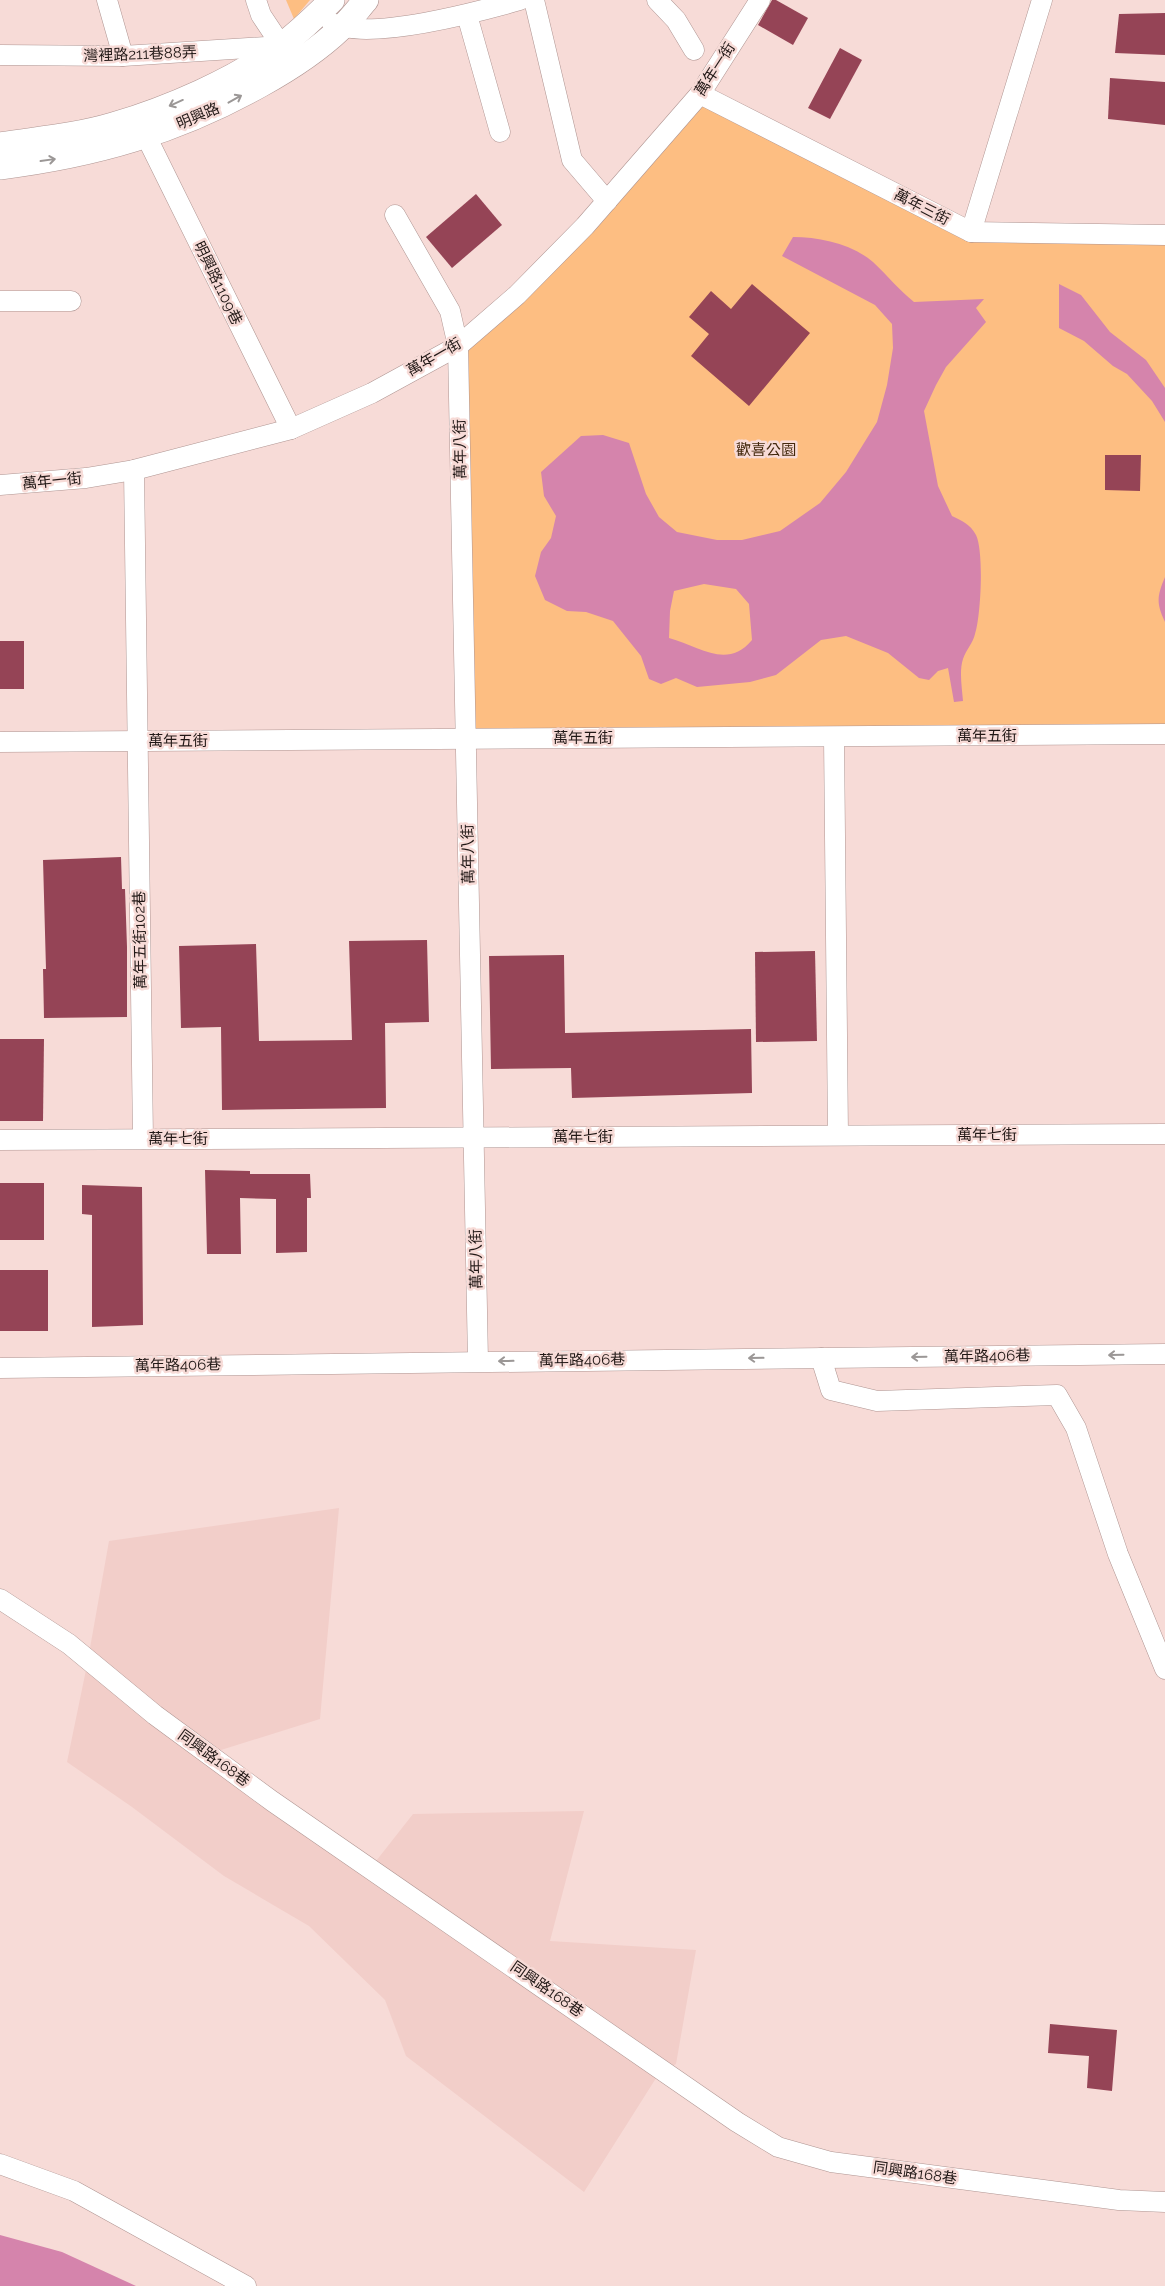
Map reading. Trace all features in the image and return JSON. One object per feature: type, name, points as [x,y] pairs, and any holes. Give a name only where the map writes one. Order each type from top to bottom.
[{"type":"main road","name":"明興路","points":[[0,145],[102,128],[158,111],[289,55],[342,28],[366,0]]},
{"type":"main road","name":"明興路","points":[[0,167],[68,158],[146,136],[229,102],[289,55],[325,7]]},
{"type":"street","points":[[107,0],[123,56]]},
{"type":"street","points":[[256,0],[261,15],[289,55]]},
{"type":"street","points":[[325,7],[342,28],[395,28],[467,16],[520,0]]},
{"type":"street","points":[[534,0],[572,160],[607,201]]},
{"type":"street","points":[[657,0],[676,20],[694,50]]},
{"type":"street","name":"萬年一街","points":[[0,485],[86,478],[134,470],[291,429],[372,393],[458,346],[517,295],[607,201],[700,94],[760,0]]},
{"type":"street","points":[[971,232],[1042,0]]},
{"type":"street","points":[[467,16],[500,132]]},
{"type":"street","name":"灣裡路211巷88弄","points":[[0,54],[123,56],[289,55]]},
{"type":"street","name":"萬年三街","points":[[700,94],[971,232],[1165,235]]},
{"type":"street","name":"明興路1109巷","points":[[146,136],[291,429]]},
{"type":"street","name":"萬年八街","points":[[394,215],[450,311],[458,346],[478,1361]]},
{"type":"street","points":[[0,301],[71,301]]},
{"type":"street","name":"萬年五街102巷","points":[[134,470],[136,742],[143,1139]]},
{"type":"street","name":"萬年五街","points":[[0,742],[1165,734]]},
{"type":"street","points":[[834,737],[838,1135]]},
{"type":"street","name":"萬年七街","points":[[0,1140],[1165,1134]]},
{"type":"street","name":"萬年路406巷","points":[[0,1368],[1165,1354]]},
{"type":"street","points":[[822,1358],[831,1390],[877,1401],[1057,1396],[1076,1428],[1118,1554],[1165,1669]]},
{"type":"street","name":"同興路168巷","points":[[0,1599],[69,1644],[155,1715],[272,1801],[737,2122],[778,2147],[831,2162],[1119,2200],[1165,2202]]},
{"type":"street","points":[[0,2164],[74,2191],[246,2286]]},
{"type":"shaded area","points":[[793,237],[825,240],[846,246],[865,256],[914,302],[984,299],[976,308],[986,322],[946,367],[924,411],[938,486],[952,516],[968,525],[974,531],[980,555],[979,613],[974,637],[963,659],[961,669],[963,701],[954,702],[948,668],[938,671],[929,680],[919,678],[888,653],[846,636],[821,640],[776,675],[750,682],[697,687],[676,678],[661,684],[649,679],[641,656],[613,621],[586,612],[567,611],[545,600],[535,576],[541,552],[551,538],[556,516],[544,496],[541,472],[581,436],[603,435],[629,443],[646,494],[659,517],[677,532],[717,540],[742,540],[780,531],[820,503],[846,472],[877,422],[887,385],[893,348],[892,324],[875,305],[782,256]],"holes":[[[704,584],[736,589],[749,604],[752,640],[742,649],[723,655],[702,650],[669,638],[670,611],[674,591]]]},
{"type":"shaded area","points":[[1059,284],[1081,295],[1110,332],[1146,360],[1165,388],[1165,422],[1152,401],[1127,374],[1113,366],[1084,341],[1059,328]]},
{"type":"shaded area","points":[[1165,577],[1165,622],[1160,610],[1159,600],[1160,589]]},
{"type":"shaded area","points":[[339,1508],[320,1719],[205,1755],[369,1870],[413,1814],[584,1811],[550,1941],[696,1950],[676,2064],[658,2075],[584,2192],[406,2056],[385,2000],[309,1926],[224,1876],[132,1807],[67,1762],[87,1665],[109,1541]]},
{"type":"shaded area","points":[[0,2235],[62,2252],[136,2286],[0,2286]]},
{"type":"green space","points":[[286,0],[310,0],[294,19]]},
{"type":"green space","name":"歡喜公園","points":[[700,94],[971,232],[1165,227],[1165,734],[466,739],[458,346]]},
{"type":"building","points":[[772,0],[776,0],[808,18],[793,45],[758,25]]},
{"type":"building","points":[[1165,13],[1165,55],[1115,53],[1119,14]]},
{"type":"building","points":[[840,48],[862,60],[830,119],[808,108]]},
{"type":"building","points":[[1110,78],[1165,82],[1165,125],[1108,119]]},
{"type":"building","points":[[476,194],[502,225],[452,268],[426,237]]},
{"type":"building","points":[[752,284],[810,333],[749,406],[691,356],[709,334],[689,317],[711,291],[731,309]]},
{"type":"building","points":[[1105,455],[1141,455],[1140,491],[1105,490]]},
{"type":"building","points":[[0,641],[24,641],[24,689],[0,689]]},
{"type":"building","points":[[121,857],[122,889],[125,889],[127,1017],[44,1018],[43,969],[46,969],[43,860]]},
{"type":"building","points":[[427,940],[429,1022],[385,1023],[386,1108],[222,1110],[221,1027],[181,1028],[179,946],[256,944],[259,1041],[352,1040],[349,941]]},
{"type":"building","points":[[815,951],[817,1041],[756,1042],[755,952]]},
{"type":"building","points":[[564,955],[565,1033],[751,1029],[752,1093],[572,1098],[571,1068],[491,1069],[489,956]]},
{"type":"building","points":[[0,1039],[44,1039],[43,1121],[0,1121]]},
{"type":"building","points":[[205,1170],[250,1171],[250,1174],[310,1174],[311,1198],[307,1198],[307,1252],[276,1253],[276,1199],[240,1198],[241,1254],[207,1254]]},
{"type":"building","points":[[0,1183],[44,1183],[44,1240],[0,1240]]},
{"type":"building","points":[[82,1185],[142,1187],[143,1325],[92,1327],[92,1215],[82,1214]]},
{"type":"building","points":[[0,1270],[48,1270],[48,1331],[0,1331]]},
{"type":"building","points":[[1050,2024],[1117,2030],[1112,2091],[1087,2088],[1089,2056],[1048,2053]]}]
